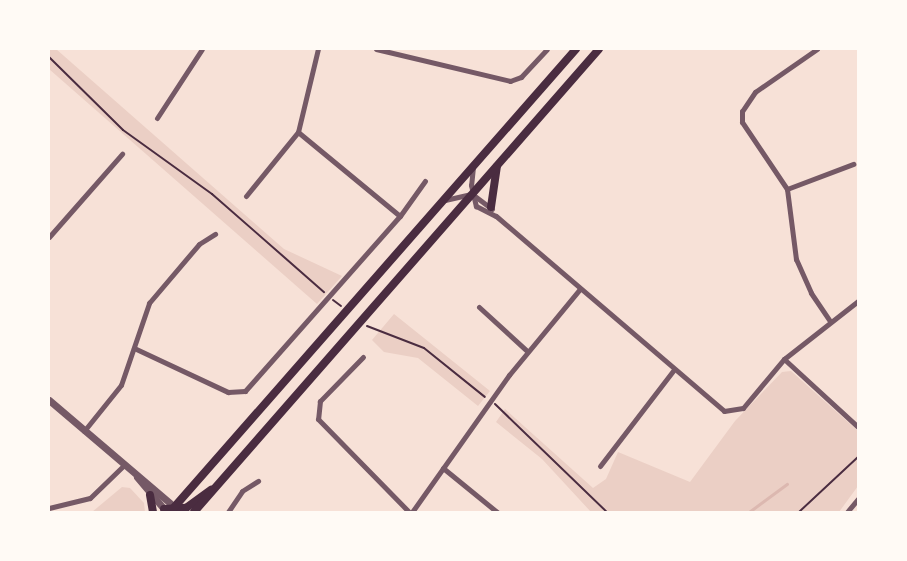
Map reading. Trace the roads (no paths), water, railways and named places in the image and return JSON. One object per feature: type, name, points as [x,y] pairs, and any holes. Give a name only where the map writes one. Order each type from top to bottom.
[{"type":"main road","points":[[170,509],[182,499],[576,49]]},
{"type":"main road","points":[[194,512],[599,49]]},
{"type":"main road","points":[[491,206],[497,166]]},
{"type":"main road","points":[[170,509],[186,508],[213,490]]},
{"type":"main road","points":[[150,495],[153,512]]},
{"type":"street","points":[[157,118],[202,49]]},
{"type":"street","points":[[246,196],[298,132],[318,49]]},
{"type":"street","points":[[376,49],[505,80],[521,77],[548,49]]},
{"type":"street","points":[[817,49],[765,82],[742,111],[746,132],[768,155],[788,189],[796,260],[811,294],[830,321]]},
{"type":"street","points":[[298,132],[400,216]]},
{"type":"street","points":[[49,237],[122,154]]},
{"type":"street","points":[[788,189],[853,164]]},
{"type":"street","points":[[473,167],[472,194],[476,206],[496,216],[712,405],[735,411],[750,402],[784,359],[830,321],[858,301]]},
{"type":"street","points":[[134,348],[228,392],[245,390],[400,216],[425,181]]},
{"type":"street","points":[[443,201],[472,194],[491,206],[496,216]]},
{"type":"street","points":[[84,431],[121,385],[149,303],[198,244],[215,234]]},
{"type":"street","points":[[364,357],[320,401],[318,419],[411,512],[527,351],[579,290]]},
{"type":"street","points":[[479,307],[527,351]]},
{"type":"street","points":[[784,359],[858,427]]},
{"type":"street","points":[[600,466],[673,371]]},
{"type":"street","points":[[49,400],[170,509]]},
{"type":"street","points":[[49,508],[90,498],[124,466]]},
{"type":"street","points":[[444,468],[497,512]]},
{"type":"street","points":[[136,477],[150,495],[170,509]]},
{"type":"street","points":[[228,512],[242,491],[258,481]]},
{"type":"street","points":[[847,512],[858,499]]},
{"type":"waterway","points":[[749,512],[787,484]]}]
